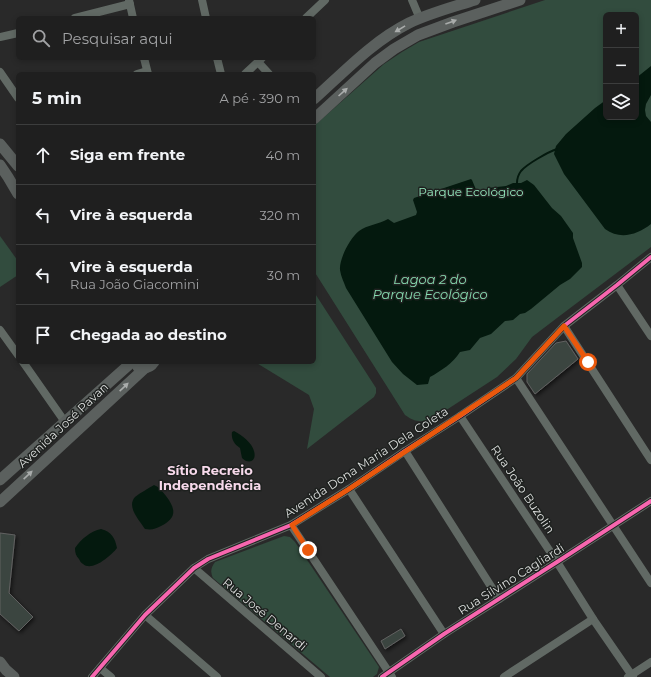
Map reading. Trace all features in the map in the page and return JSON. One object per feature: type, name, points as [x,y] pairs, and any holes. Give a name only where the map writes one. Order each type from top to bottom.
[{"type":"street","points":[[202,0],[206,16]]},
{"type":"street","points":[[308,16],[325,0]]},
{"type":"street","points":[[412,0],[420,18]]},
{"type":"street","points":[[316,97],[367,51],[387,36],[420,18],[475,0]]},
{"type":"street","points":[[316,117],[375,63],[394,49],[418,35],[452,22],[520,0]]},
{"type":"street","points":[[82,16],[129,2],[132,16]]},
{"type":"street","points":[[0,37],[16,33]]},
{"type":"street","points":[[144,60],[147,72]]},
{"type":"street","points":[[218,60],[220,72]]},
{"type":"street","points":[[247,72],[260,60],[268,72]]},
{"type":"street","points":[[0,72],[16,95]]},
{"type":"street","points":[[0,144],[16,164]]},
{"type":"street","points":[[0,165],[16,191]]},
{"type":"street","name":"Avenida Dona Maria Dela Coleta","points":[[92,677],[145,615],[194,568],[208,558],[292,525],[516,378],[564,326],[651,257]]},
{"type":"street","points":[[617,285],[651,336]]},
{"type":"street","points":[[564,326],[651,460]]},
{"type":"street","points":[[0,330],[16,352]]},
{"type":"street","points":[[24,364],[65,422]]},
{"type":"street","name":"Avenida José Pavan","points":[[0,480],[130,364]]},
{"type":"street","points":[[134,364],[138,367],[149,365]]},
{"type":"street","name":"Avenida José Pavan","points":[[1,499],[149,365]]},
{"type":"street","points":[[516,378],[651,582]]},
{"type":"street","name":"Rua João Buzolin","points":[[460,416],[557,562],[630,676]]},
{"type":"street","points":[[404,451],[499,599]]},
{"type":"street","points":[[349,489],[444,634]]},
{"type":"street","name":"Rua Silvino Cagliardi","points":[[387,675],[444,634],[651,501]]},
{"type":"street","points":[[292,525],[387,675]]},
{"type":"street","name":"Rua José Denardi","points":[[194,568],[321,677]]},
{"type":"street","points":[[145,615],[217,677]]},
{"type":"street","points":[[504,677],[593,619]]},
{"type":"street","points":[[0,662],[14,677]]},
{"type":"street","points":[[630,676],[651,662]]},
{"type":"street","points":[[100,668],[111,677]]},
{"type":"green space","name":"Parque Ecológico","points":[[545,0],[651,0],[651,247],[532,337],[516,359],[497,377],[431,420],[414,420],[405,415],[316,274],[316,124],[384,64],[419,42]]},
{"type":"green space","points":[[0,236],[16,258],[16,276],[0,287]]},
{"type":"green space","points":[[316,295],[376,388],[376,393],[374,397],[307,449],[314,409],[309,395],[258,364],[316,364]]},
{"type":"green space","points":[[284,536],[290,537],[295,542],[379,667],[377,674],[373,677],[330,677],[213,578],[211,570],[215,562]]},
{"type":"water","points":[[651,66],[651,95],[646,104],[645,110],[646,116],[651,122],[651,224],[640,231],[628,235],[622,235],[605,229],[564,174],[554,154],[556,146],[566,134],[603,102],[603,120],[639,120],[639,76]]},
{"type":"water","name":"Lagoa 2 do Parque Ecológico","points":[[471,179],[479,194],[488,188],[521,183],[527,180],[534,185],[552,208],[561,216],[573,233],[573,238],[582,267],[570,279],[560,285],[531,309],[520,314],[513,320],[505,321],[491,334],[480,338],[470,350],[460,352],[454,360],[430,377],[428,384],[417,385],[403,374],[392,362],[346,288],[340,270],[341,260],[352,238],[362,229],[388,219],[394,223],[416,215],[417,212],[413,200],[414,198]]},
{"type":"water","points":[[234,431],[249,442],[253,448],[255,454],[252,461],[247,461],[242,458],[240,448],[233,439],[232,432]]},
{"type":"water","points":[[154,485],[166,496],[172,505],[173,513],[170,520],[161,526],[153,529],[145,529],[135,514],[132,505],[137,495]]},
{"type":"water","points":[[101,529],[108,532],[112,536],[117,548],[96,565],[87,566],[77,557],[75,548],[86,536]]},
{"type":"building","points":[[566,341],[578,359],[535,394],[527,382],[527,374],[556,343]]},
{"type":"building","points":[[0,533],[15,535],[9,593],[33,617],[19,631],[0,614]]},
{"type":"building","points":[[401,629],[405,636],[385,649],[381,641]]},
{"type":"waterway","points":[[517,183],[517,178],[524,168],[538,158],[557,149]]},
{"type":"cycle path","points":[[92,677],[145,615],[194,568],[208,559],[291,525],[349,489],[516,378],[564,326],[651,257]]},
{"type":"cycle path","points":[[382,677],[444,634],[651,501]]},
{"type":"district","name":"Sítio Recreio Independência","points":[[210,478]]},
{"type":"route","points":[[308,550],[292,525],[516,378],[564,326],[588,362]]}]
